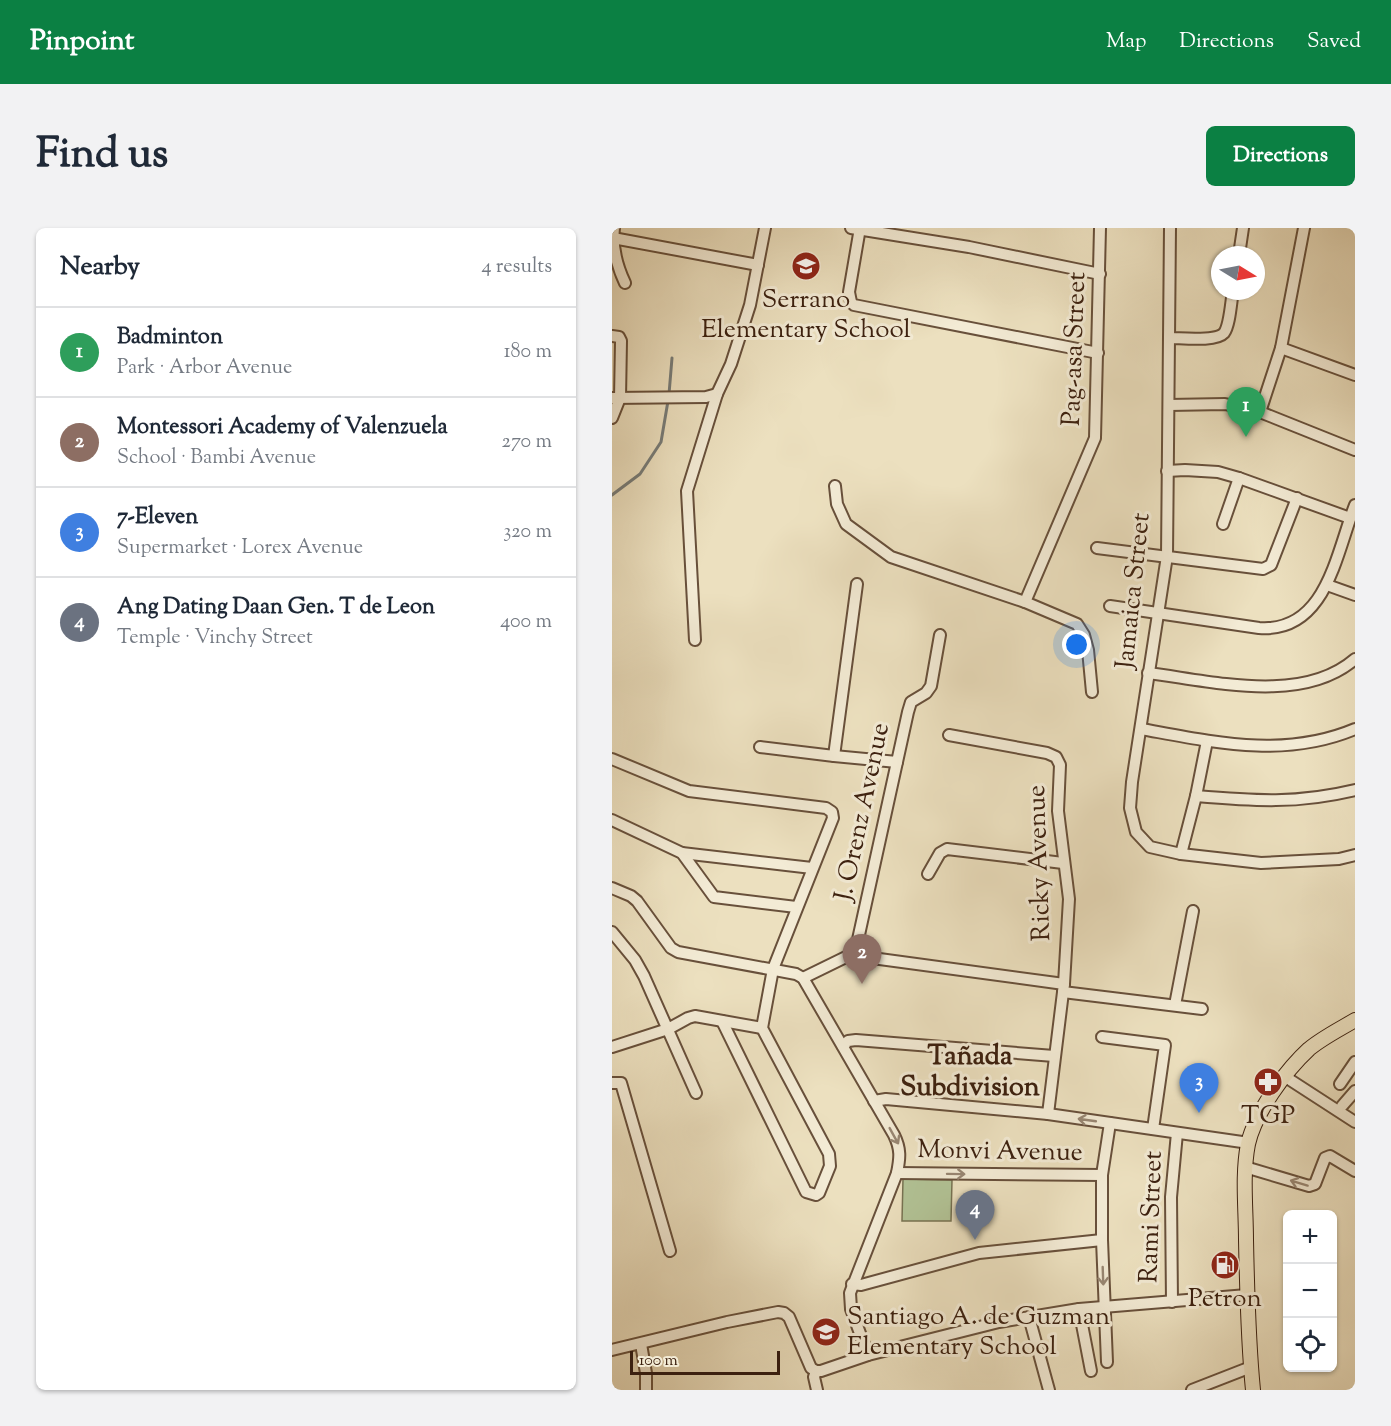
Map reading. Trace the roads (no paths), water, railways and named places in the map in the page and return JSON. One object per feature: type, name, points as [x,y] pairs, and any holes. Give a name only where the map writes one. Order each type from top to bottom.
[{"type":"main road","points":[[1253,1390],[1247,1295],[1245,1167],[1249,1143],[1255,1126],[1284,1076],[1310,1048],[1353,1024]]},
{"type":"street","points":[[695,640],[687,491],[717,394],[731,364],[747,313],[765,228]]},
{"type":"street","name":"Pag-asa Street","points":[[1025,602],[1095,438],[1100,228]]},
{"type":"street","name":"Jamaica Street","points":[[1170,228],[1167,556],[1132,782],[1130,808],[1136,832],[1150,847],[1181,854],[1261,863],[1339,859],[1355,855]]},
{"type":"street","points":[[1240,246],[1243,228]]},
{"type":"street","points":[[1260,412],[1281,348],[1304,228]]},
{"type":"street","points":[[1098,353],[859,308],[851,302],[849,292],[857,229],[969,247],[1100,274]]},
{"type":"street","points":[[626,283],[619,267],[614,233],[758,265]]},
{"type":"street","points":[[1169,338],[1216,338],[1224,333],[1227,327],[1232,300]]},
{"type":"street","points":[[612,336],[619,337],[621,341],[612,418]]},
{"type":"street","points":[[1281,348],[1355,375]]},
{"type":"street","points":[[616,398],[706,397],[717,394]]},
{"type":"street","points":[[1169,405],[1225,404],[1260,412],[1355,450]]},
{"type":"street","points":[[1167,471],[1218,472],[1350,518]]},
{"type":"street","points":[[1223,524],[1239,478]]},
{"type":"street","points":[[835,486],[837,504],[846,524],[891,557],[1025,602],[1077,624],[1088,650],[1092,692]]},
{"type":"street","points":[[1097,548],[1267,568],[1297,498]]},
{"type":"street","points":[[1110,606],[1276,629],[1290,624],[1304,616],[1327,585],[1355,505]]},
{"type":"street","points":[[834,756],[857,584]]},
{"type":"street","points":[[1327,585],[1355,595]]},
{"type":"street","name":"J. Orenz Avenue","points":[[850,955],[857,944],[911,702],[929,691],[940,635]]},
{"type":"street","points":[[1148,673],[1263,687],[1287,687],[1332,675],[1355,659]]},
{"type":"street","points":[[1141,729],[1240,746],[1317,742],[1355,729]]},
{"type":"street","name":"Ricky Avenue","points":[[949,735],[1047,753],[1056,757],[1060,765],[1058,802],[1068,899],[1063,988],[1048,1114]]},
{"type":"street","points":[[1181,854],[1207,741]]},
{"type":"street","points":[[760,747],[897,762]]},
{"type":"street","points":[[612,759],[690,791],[826,808],[832,812],[832,818],[773,969],[762,1028],[829,1154],[830,1166],[819,1193],[816,1195],[806,1192],[722,1021]]},
{"type":"street","points":[[1196,796],[1255,801],[1303,800],[1355,790]]},
{"type":"street","points":[[612,820],[682,853],[812,868]]},
{"type":"street","points":[[928,874],[940,853],[947,849],[1063,863]]},
{"type":"street","points":[[682,853],[714,897],[796,907]]},
{"type":"street","points":[[612,888],[638,901],[671,948],[678,952],[773,969],[796,974],[803,978],[899,1145],[900,1158],[897,1173],[850,1293],[851,1308],[868,1355]]},
{"type":"street","points":[[1175,1005],[1192,911]]},
{"type":"street","points":[[612,932],[635,960],[696,1093]]},
{"type":"street","points":[[803,978],[850,955],[1202,1009]]},
{"type":"street","points":[[612,1047],[668,1029],[688,1018],[695,1017],[762,1028]]},
{"type":"street","points":[[1102,1037],[1165,1045],[1152,1129]]},
{"type":"street","points":[[843,1046],[848,1041],[856,1040],[1054,1056]]},
{"type":"street","points":[[1340,1084],[1355,1062]]},
{"type":"street","points":[[1284,1076],[1355,1122]]},
{"type":"street","points":[[612,1083],[621,1083],[670,1251]]},
{"type":"street","points":[[1342,1106],[1355,1091]]},
{"type":"street","points":[[874,1101],[886,1099],[1048,1114],[1249,1143]]},
{"type":"street","points":[[1107,1362],[1101,1240],[1102,1175],[1110,1123]]},
{"type":"street","name":"Rami Street","points":[[1172,1302],[1171,1197],[1177,1133]]},
{"type":"street","points":[[1245,1167],[1309,1186],[1315,1184],[1325,1158],[1330,1156],[1355,1170]]},
{"type":"street","name":"Monvi Avenue","points":[[897,1173],[1102,1175]]},
{"type":"street","points":[[852,1284],[861,1285],[979,1252],[1101,1240]]},
{"type":"street","points":[[612,1350],[727,1322],[784,1313],[789,1317],[811,1368],[822,1371],[868,1355],[999,1322],[1079,1309],[1247,1295]]},
{"type":"street","points":[[1079,1309],[1091,1371]]},
{"type":"street","points":[[1029,1317],[1049,1390]]},
{"type":"street","points":[[641,1344],[646,1373],[646,1390]]},
{"type":"street","points":[[1192,1390],[1251,1367]]},
{"type":"street","points":[[816,1371],[814,1377],[817,1390]]},
{"type":"waterway","points":[[669,394],[672,358]]},
{"type":"waterway","points":[[612,495],[640,474],[661,442],[668,401]]},
{"type":"place","name":"Serrano Elementary School","points":[[806,266]]},
{"type":"place","name":"Badminton","points":[[1246,437]]},
{"type":"place","name":"Montessori Academy of Valenzuela","points":[[862,984]]},
{"type":"place","name":"TGP","points":[[1268,1082]]},
{"type":"place","name":"7-Eleven","points":[[1199,1113]]},
{"type":"place","name":"Ang Dating Daan Gen. T de Leon","points":[[975,1240]]},
{"type":"place","name":"Petron","points":[[1225,1265]]},
{"type":"place","name":"Santiago A. de Guzman Elementary School","points":[[826,1332]]},
{"type":"district","name":"Tañada Subdivision","points":[[970,1072]]}]
